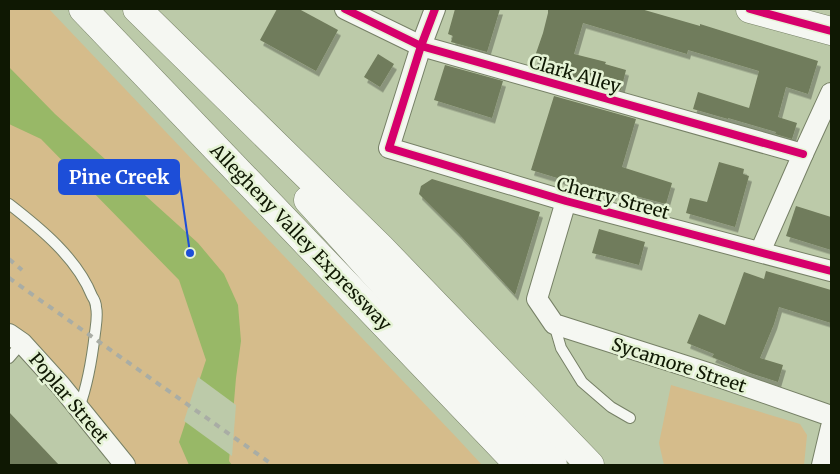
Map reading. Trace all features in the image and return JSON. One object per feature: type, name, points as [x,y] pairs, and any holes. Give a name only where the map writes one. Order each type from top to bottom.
[{"type":"main road","name":"Allegheny Valley Expressway","points":[[83,9],[519,465]]},
{"type":"main road","name":"Allegheny Valley Expressway","points":[[135,9],[458,366],[553,465]]},
{"type":"main road","points":[[135,9],[380,248],[590,465]]},
{"type":"main road","points":[[750,9],[831,31]]},
{"type":"street","name":"Clark Alley","points":[[345,9],[421,46],[803,154]]},
{"type":"street","points":[[421,46],[435,9]]},
{"type":"street","name":"Cherry Street","points":[[421,46],[389,148],[566,201],[831,271]]},
{"type":"street","points":[[760,252],[831,93]]},
{"type":"street","points":[[554,324],[537,299],[566,201]]},
{"type":"street","name":"Sycamore Street","points":[[554,324],[708,373],[831,416]]},
{"type":"street","name":"Poplar Street","points":[[15,338],[79,408],[125,465]]},
{"type":"street","points":[[822,465],[831,427]]},
{"type":"lane","points":[[9,204],[30,220],[69,258],[88,286],[96,306],[97,323],[90,368],[85,392],[79,408]]},
{"type":"lane","points":[[554,324],[562,348],[582,382],[612,407],[630,418]]},
{"type":"lane","points":[[9,358],[15,338]]},
{"type":"shaded area","points":[[9,9],[49,9],[482,465],[125,465],[9,334]]},
{"type":"shaded area","points":[[9,67],[55,114],[198,243],[224,274],[238,305],[241,341],[229,461],[232,465],[189,465],[179,442],[206,360],[179,280],[41,139],[9,124]]},
{"type":"shaded area","points":[[671,385],[800,424],[807,435],[804,465],[664,465],[659,443]]},
{"type":"pier","points":[[198,377],[236,405],[232,456],[184,421]]},
{"type":"building","points":[[277,9],[299,9],[338,30],[316,71],[260,40]]},
{"type":"building","points":[[455,9],[500,9],[487,52],[451,42],[453,36],[448,34]]},
{"type":"building","points":[[548,9],[641,9],[700,26],[700,24],[818,61],[808,94],[786,87],[778,117],[797,123],[792,139],[775,134],[776,132],[693,109],[698,92],[749,108],[759,71],[688,50],[687,54],[583,23],[574,54],[606,62],[605,64],[626,70],[621,90],[561,73],[562,68],[534,59],[543,33]]},
{"type":"building","points":[[378,54],[394,64],[380,87],[364,77]]},
{"type":"building","points":[[445,65],[503,81],[492,118],[434,100]]},
{"type":"building","points":[[554,96],[636,119],[622,167],[672,183],[666,204],[615,191],[613,195],[531,170]]},
{"type":"building","points":[[719,162],[744,169],[743,174],[749,176],[735,227],[686,213],[690,198],[707,202]]},
{"type":"building","points":[[432,179],[540,212],[515,295],[419,194],[421,186]]},
{"type":"building","points":[[796,206],[831,217],[831,250],[786,236]]},
{"type":"building","points":[[599,229],[645,242],[639,265],[592,253]]},
{"type":"building","points":[[766,271],[831,290],[831,323],[779,307],[760,358],[783,365],[778,382],[750,373],[712,357],[714,354],[687,343],[699,314],[725,325],[744,272],[764,279]]},
{"type":"building","points":[[9,412],[59,465],[9,465]]},
{"type":"railway","points":[[9,259],[22,270]]},
{"type":"railway","points":[[9,278],[273,465]]},
{"type":"cycle path","points":[[345,9],[421,46],[803,154]]},
{"type":"cycle path","points":[[435,9],[421,46],[389,148],[566,201],[831,271]]},
{"type":"cycle path","points":[[750,9],[831,31]]},
{"type":"place","name":"Pine Creek","points":[[190,253]]}]
